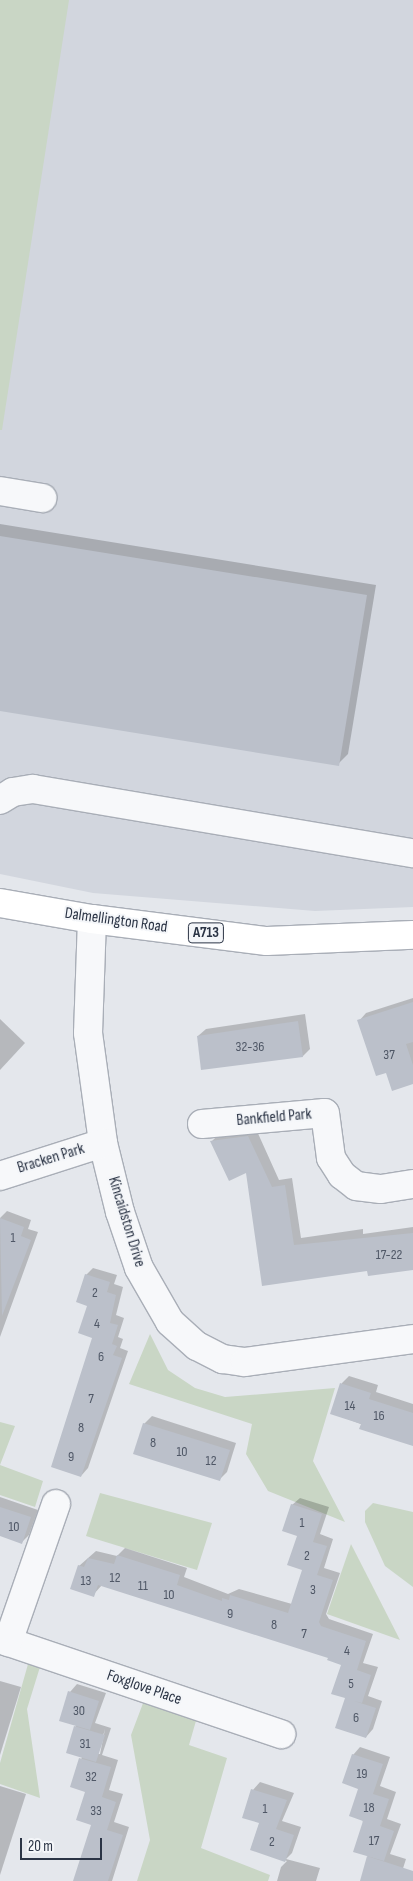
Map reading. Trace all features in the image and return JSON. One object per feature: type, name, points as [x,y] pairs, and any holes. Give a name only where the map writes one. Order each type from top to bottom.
[{"type":"main road","name":"Dalmellington Road","points":[[0,903],[92,919],[267,941],[413,936]]},
{"type":"street","points":[[0,492],[42,498]]},
{"type":"street","points":[[0,800],[13,792],[33,789],[413,853]]},
{"type":"street","name":"Kincaidston Drive","points":[[92,919],[88,1033],[103,1143],[120,1212],[139,1268],[170,1322],[197,1346],[223,1359],[245,1362],[413,1339]]},
{"type":"street","name":"Bankfield Park","points":[[202,1124],[324,1113],[331,1158],[342,1175],[356,1186],[382,1189],[413,1184]]},
{"type":"street","name":"Bracken Park","points":[[0,1176],[103,1143]]},
{"type":"street","name":"Foxglove Place","points":[[56,1504],[4,1641],[280,1734]]},
{"type":"shaded area","points":[[0,0],[413,0],[413,907],[315,911],[93,893],[0,874]]},
{"type":"green space","points":[[0,0],[69,0],[2,430],[0,430]]},
{"type":"green space","points":[[150,1334],[168,1370],[195,1388],[225,1397],[335,1388],[313,1461],[345,1522],[268,1491],[246,1454],[252,1424],[129,1384]]},
{"type":"green space","points":[[0,1422],[15,1426],[0,1465]]},
{"type":"green space","points":[[0,1465],[43,1481],[35,1507],[0,1495]]},
{"type":"green space","points":[[100,1493],[212,1523],[197,1570],[86,1536]]},
{"type":"green space","points":[[373,1503],[413,1512],[413,1587],[385,1566],[365,1522],[365,1511]]},
{"type":"green space","points":[[351,1544],[400,1640],[327,1614]]},
{"type":"green space","points":[[32,1650],[44,1654],[27,1709],[40,1798],[0,1784],[0,1763]]},
{"type":"green space","points":[[148,1690],[200,1707],[189,1745],[227,1758],[201,1848],[270,1875],[268,1881],[137,1881],[150,1840],[131,1735]]},
{"type":"building","points":[[0,536],[367,595],[339,766],[0,711]]},
{"type":"building","points":[[413,1002],[413,1042],[406,1044],[413,1065],[413,1084],[392,1091],[386,1073],[376,1076],[357,1020]]},
{"type":"building","points":[[298,1021],[303,1057],[201,1070],[197,1036]]},
{"type":"building","points":[[248,1136],[272,1187],[285,1185],[294,1245],[413,1233],[413,1270],[368,1276],[367,1271],[262,1286],[246,1173],[229,1181],[210,1141]]},
{"type":"building","points":[[0,1218],[24,1227],[21,1236],[31,1240],[2,1316]]},
{"type":"building","points":[[85,1274],[110,1282],[107,1292],[116,1295],[110,1323],[118,1325],[112,1344],[117,1346],[113,1355],[122,1358],[81,1477],[51,1467],[92,1338],[78,1333],[87,1306],[76,1302]]},
{"type":"building","points":[[340,1383],[371,1393],[369,1399],[413,1413],[413,1446],[359,1429],[361,1424],[330,1414]]},
{"type":"building","points":[[143,1423],[230,1450],[220,1481],[133,1454]]},
{"type":"building","points":[[291,1504],[322,1514],[313,1542],[327,1546],[317,1575],[333,1580],[319,1622],[321,1626],[366,1641],[357,1670],[371,1675],[362,1703],[354,1701],[376,1708],[366,1738],[335,1728],[345,1698],[331,1694],[341,1665],[327,1660],[328,1658],[98,1585],[94,1597],[70,1589],[78,1565],[84,1567],[88,1558],[114,1564],[117,1555],[180,1575],[177,1585],[222,1601],[222,1598],[229,1600],[230,1595],[288,1613],[302,1570],[287,1565],[297,1536],[282,1531]]},
{"type":"building","points":[[0,1507],[31,1517],[22,1544],[0,1536]]},
{"type":"building","points":[[68,1691],[99,1701],[90,1730],[59,1721]]},
{"type":"building","points":[[74,1726],[105,1735],[96,1762],[66,1753]]},
{"type":"building","points":[[352,1754],[383,1764],[373,1794],[389,1799],[380,1826],[394,1831],[384,1861],[353,1852],[363,1821],[349,1816],[358,1789],[342,1783]]},
{"type":"building","points":[[79,1758],[111,1767],[102,1797],[116,1802],[107,1830],[123,1835],[108,1881],[73,1881],[91,1825],[76,1820],[85,1792],[70,1787]]},
{"type":"building","points":[[251,1789],[287,1800],[276,1829],[294,1835],[285,1862],[250,1850],[259,1823],[242,1818]]},
{"type":"building","points":[[367,1856],[413,1871],[413,1881],[360,1881]]}]
